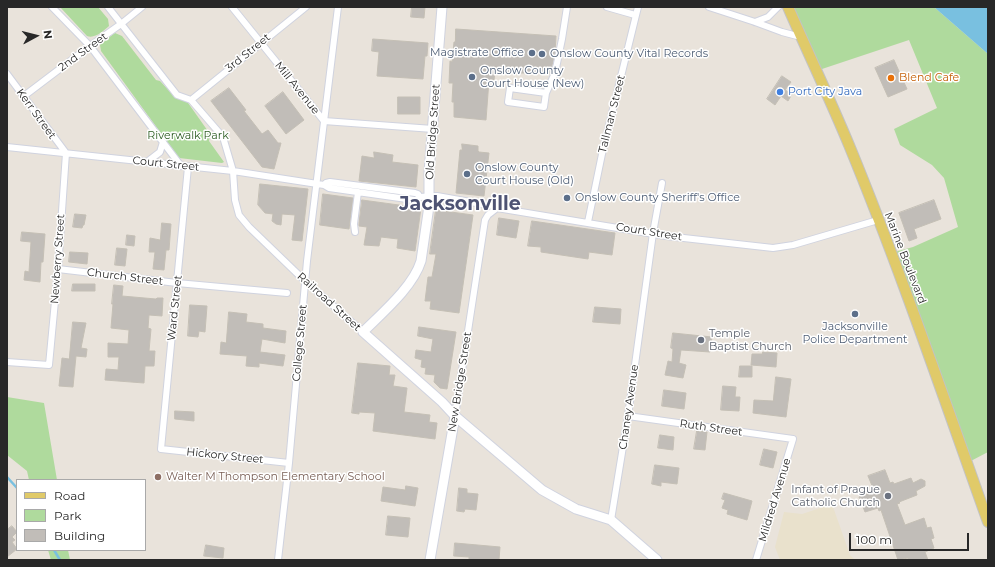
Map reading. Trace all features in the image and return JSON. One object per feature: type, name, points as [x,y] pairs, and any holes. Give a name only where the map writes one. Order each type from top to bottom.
[{"type":"main road","name":"Old Bridge Street","points":[[363,332],[411,282],[418,269],[422,252],[429,197],[429,172],[442,7]]},
{"type":"main road","name":"Marine Boulevard","points":[[788,7],[848,144],[878,220],[923,339],[988,522]]},
{"type":"main road","name":"Railroad Street","points":[[363,332],[442,402],[455,416],[542,490],[576,509],[611,520]]},
{"type":"main road","name":"New Bridge Street","points":[[430,560],[455,416]]},
{"type":"main road","points":[[611,520],[657,560]]},
{"type":"street","points":[[52,7],[90,46],[181,166]]},
{"type":"street","points":[[108,7],[177,95],[191,100]]},
{"type":"street","name":"2nd Street","points":[[24,96],[90,46],[122,24],[142,7]]},
{"type":"street","name":"Mill Avenue","points":[[232,7],[324,121],[432,129]]},
{"type":"street","name":"3rd Street","points":[[191,100],[306,7]]},
{"type":"street","name":"College Street","points":[[278,560],[289,463],[305,281],[338,7]]},
{"type":"street","points":[[546,93],[510,88],[508,102],[544,107],[546,93],[555,73],[567,7]]},
{"type":"street","points":[[607,7],[635,15]]},
{"type":"street","name":"Tallman Street","points":[[588,222],[602,154],[638,7]]},
{"type":"street","points":[[709,7],[801,37]]},
{"type":"street","points":[[755,22],[768,16],[778,7]]},
{"type":"street","name":"Kerr Street","points":[[7,74],[66,153]]},
{"type":"street","name":"Railroad Street","points":[[191,100],[223,137],[233,171],[234,200],[239,215],[249,227],[305,281],[363,332]]},
{"type":"street","points":[[147,162],[160,152],[163,142]]},
{"type":"street","name":"Court Street","points":[[7,147],[233,171],[324,185],[328,188],[414,200],[417,200],[419,197],[437,196],[497,208],[653,233],[773,248],[793,246],[878,220]]},
{"type":"street","name":"Newberry Street","points":[[7,362],[50,365],[66,153]]},
{"type":"street","name":"Ward Street","points":[[161,449],[188,167]]},
{"type":"street","name":"Court Street","points":[[324,185],[328,182],[337,183],[415,193],[418,194],[419,197]]},
{"type":"street","name":"Chaney Avenue","points":[[611,520],[628,416],[653,233],[662,183]]},
{"type":"street","points":[[355,232],[354,224],[358,192]]},
{"type":"street","name":"New Bridge Street","points":[[455,416],[485,220],[488,215],[497,208]]},
{"type":"street","name":"Church Street","points":[[58,269],[177,283],[287,293]]},
{"type":"street","name":"Ruth Street","points":[[628,416],[793,439]]},
{"type":"street","name":"Mildred Avenue","points":[[756,560],[793,439]]},
{"type":"street","name":"Hickory Street","points":[[161,449],[289,463]]},
{"type":"shaded area","points":[[832,504],[850,555],[855,560],[780,560],[775,547],[784,512],[802,514]]},
{"type":"green space","points":[[60,7],[98,7],[108,19],[109,26],[96,35],[90,37],[87,36]]},
{"type":"green space","points":[[788,7],[934,7],[988,54],[988,452],[967,463],[891,253],[913,247],[958,227],[944,178],[932,165],[900,145],[894,129],[937,108],[909,40],[816,71]]},
{"type":"green space","name":"Riverwalk Park","points":[[115,33],[122,36],[156,80],[160,81],[175,97],[186,100],[210,134],[209,141],[224,162],[179,158],[101,51],[101,43]]},
{"type":"green space","points":[[7,397],[44,403],[57,479],[29,479],[27,471],[7,455]]},
{"type":"green space","points":[[48,551],[68,551],[70,560],[51,560]]},
{"type":"water","points":[[934,7],[988,7],[988,54]]},
{"type":"building","points":[[412,7],[425,7],[424,18],[411,17]]},
{"type":"building","name":"Onslow County Court House (New)","points":[[456,29],[556,36],[555,53],[550,74],[495,72],[494,80],[489,80],[486,120],[454,117],[454,102],[452,102],[453,83],[449,83],[450,61],[452,62]]},
{"type":"building","points":[[373,39],[428,43],[423,79],[377,76],[379,52],[372,51]]},
{"type":"building","name":"Blend Cafe","points":[[894,60],[907,89],[888,97],[875,68]]},
{"type":"building","name":"Port City Java","points":[[782,76],[791,82],[785,90],[792,94],[788,101],[781,96],[775,105],[767,99]]},
{"type":"building","points":[[229,88],[246,110],[244,111],[262,134],[268,130],[278,143],[281,143],[274,169],[262,167],[211,101]]},
{"type":"building","points":[[283,92],[304,120],[286,134],[265,106]]},
{"type":"building","points":[[398,97],[420,97],[420,114],[398,114]]},
{"type":"building","name":"Onslow County Court House (Old)","points":[[462,144],[478,146],[479,152],[489,153],[484,196],[456,193],[460,150],[462,150]]},
{"type":"building","points":[[374,152],[393,155],[392,162],[418,165],[416,187],[359,181],[362,156],[374,158]]},
{"type":"building","points":[[260,184],[308,189],[302,241],[292,240],[295,215],[282,214],[281,225],[276,224],[272,221],[273,214],[265,213],[258,205]]},
{"type":"building","points":[[323,194],[353,198],[349,229],[320,225]]},
{"type":"building","points":[[362,200],[421,208],[415,251],[397,248],[398,239],[381,237],[379,246],[364,245],[367,227],[359,226]]},
{"type":"building","points":[[934,200],[941,219],[914,229],[917,238],[909,241],[899,213]]},
{"type":"building","points":[[436,210],[473,215],[459,313],[430,309],[431,301],[425,301],[428,277],[432,277],[436,254],[430,254]]},
{"type":"building","points":[[75,214],[86,215],[82,228],[73,227]]},
{"type":"building","points":[[499,218],[519,221],[516,238],[497,235]]},
{"type":"building","points":[[532,221],[615,233],[612,255],[589,252],[588,259],[541,252],[541,247],[528,246]]},
{"type":"building","points":[[162,223],[171,224],[169,250],[166,250],[164,270],[153,269],[155,252],[149,252],[150,238],[160,240]]},
{"type":"building","points":[[22,232],[45,234],[40,282],[24,280],[25,271],[29,272],[31,242],[21,241]]},
{"type":"building","points":[[127,235],[135,236],[134,246],[126,245]]},
{"type":"building","points":[[117,248],[127,249],[125,266],[115,265]]},
{"type":"building","points":[[70,252],[88,253],[87,264],[69,262]]},
{"type":"building","points":[[73,284],[95,284],[95,291],[72,291]]},
{"type":"building","points":[[114,285],[123,286],[122,296],[156,299],[163,298],[162,316],[149,315],[148,328],[151,329],[149,351],[155,351],[154,366],[145,366],[144,383],[105,380],[106,369],[118,370],[119,357],[108,357],[108,343],[128,344],[129,330],[111,328]]},
{"type":"building","points":[[190,305],[207,306],[205,332],[199,331],[198,337],[188,336]]},
{"type":"building","points":[[595,307],[621,309],[620,324],[593,322]]},
{"type":"building","points":[[229,312],[247,314],[246,322],[263,324],[263,328],[286,331],[285,343],[262,339],[260,352],[285,355],[283,366],[259,363],[259,367],[246,366],[247,356],[220,354],[221,342],[226,343]]},
{"type":"building","points":[[73,322],[86,323],[81,348],[87,349],[86,357],[76,356],[73,387],[59,386],[62,358],[69,359]]},
{"type":"building","points":[[419,327],[456,332],[447,389],[440,388],[434,382],[435,375],[425,374],[426,368],[421,367],[422,360],[415,358],[416,350],[431,352],[433,339],[418,336]]},
{"type":"building","name":"Temple Baptist Church","points":[[673,333],[712,337],[710,352],[681,350],[679,363],[686,365],[683,378],[665,375],[668,361],[672,362],[673,349],[671,348]]},
{"type":"building","points":[[763,352],[777,353],[776,367],[751,365],[752,354],[762,354]]},
{"type":"building","points":[[358,363],[390,366],[389,375],[395,375],[393,386],[407,388],[404,412],[430,415],[429,422],[437,423],[435,439],[373,431],[375,413],[352,413]]},
{"type":"building","points":[[740,366],[752,366],[752,377],[739,377]]},
{"type":"building","points":[[776,377],[791,379],[786,417],[753,413],[754,400],[773,401]]},
{"type":"building","points":[[723,386],[736,387],[735,397],[740,397],[739,411],[721,410]]},
{"type":"building","points":[[664,390],[686,393],[684,409],[662,406]]},
{"type":"building","points":[[175,411],[194,412],[194,421],[175,419]]},
{"type":"building","points":[[697,431],[707,432],[705,450],[694,449]]},
{"type":"building","points":[[660,435],[674,437],[673,450],[658,448]]},
{"type":"building","points":[[764,449],[777,452],[773,468],[760,465]]},
{"type":"building","points":[[655,465],[679,468],[677,484],[661,482],[661,486],[652,484]]},
{"type":"building","points":[[885,470],[890,483],[893,482],[894,484],[911,478],[913,483],[921,479],[925,481],[925,486],[916,491],[917,495],[897,504],[905,525],[924,518],[927,528],[931,527],[934,538],[931,539],[934,548],[925,552],[928,560],[908,560],[908,558],[898,560],[881,510],[879,511],[878,508],[865,512],[859,497],[872,492],[871,489],[873,488],[868,476]]},
{"type":"building","points":[[406,486],[418,488],[415,506],[381,501],[383,487],[405,490]]},
{"type":"building","points":[[459,488],[467,489],[467,493],[478,494],[476,510],[465,509],[464,512],[457,511]]},
{"type":"building","points":[[724,493],[752,501],[747,520],[727,514],[728,510],[722,508],[725,500],[722,499]]},
{"type":"building","points":[[388,516],[410,518],[408,537],[386,535]]},
{"type":"building","points":[[12,526],[16,531],[12,537],[15,540],[12,542],[16,550],[7,557],[7,530]]},
{"type":"building","points":[[455,543],[500,547],[499,560],[469,560],[469,557],[454,556]]},
{"type":"building","points":[[206,545],[224,548],[223,558],[204,556]]},
{"type":"waterway","points":[[7,477],[16,487]]},
{"type":"waterway","points":[[55,551],[60,560]]},
{"type":"place","name":"Magistrate Office","points":[[532,53]]},
{"type":"place","name":"Onslow County Vital Records","points":[[542,54]]},
{"type":"place","name":"Onslow County Court House (New)","points":[[472,77]]},
{"type":"place","name":"Blend Cafe","points":[[891,78]]},
{"type":"place","name":"Port City Java","points":[[780,92]]},
{"type":"place","name":"Onslow County Court House (Old)","points":[[467,174]]},
{"type":"place","name":"Onslow County Sheriff's Office","points":[[567,198]]},
{"type":"place","name":"Jacksonville Police Department","points":[[855,314]]},
{"type":"place","name":"Temple Baptist Church","points":[[701,340]]},
{"type":"place","name":"Walter M Thompson Elementary School","points":[[158,477]]},
{"type":"place","name":"Infant of Prague Catholic Church","points":[[888,496]]},
{"type":"district","name":"Jacksonville","points":[[460,204]]}]
